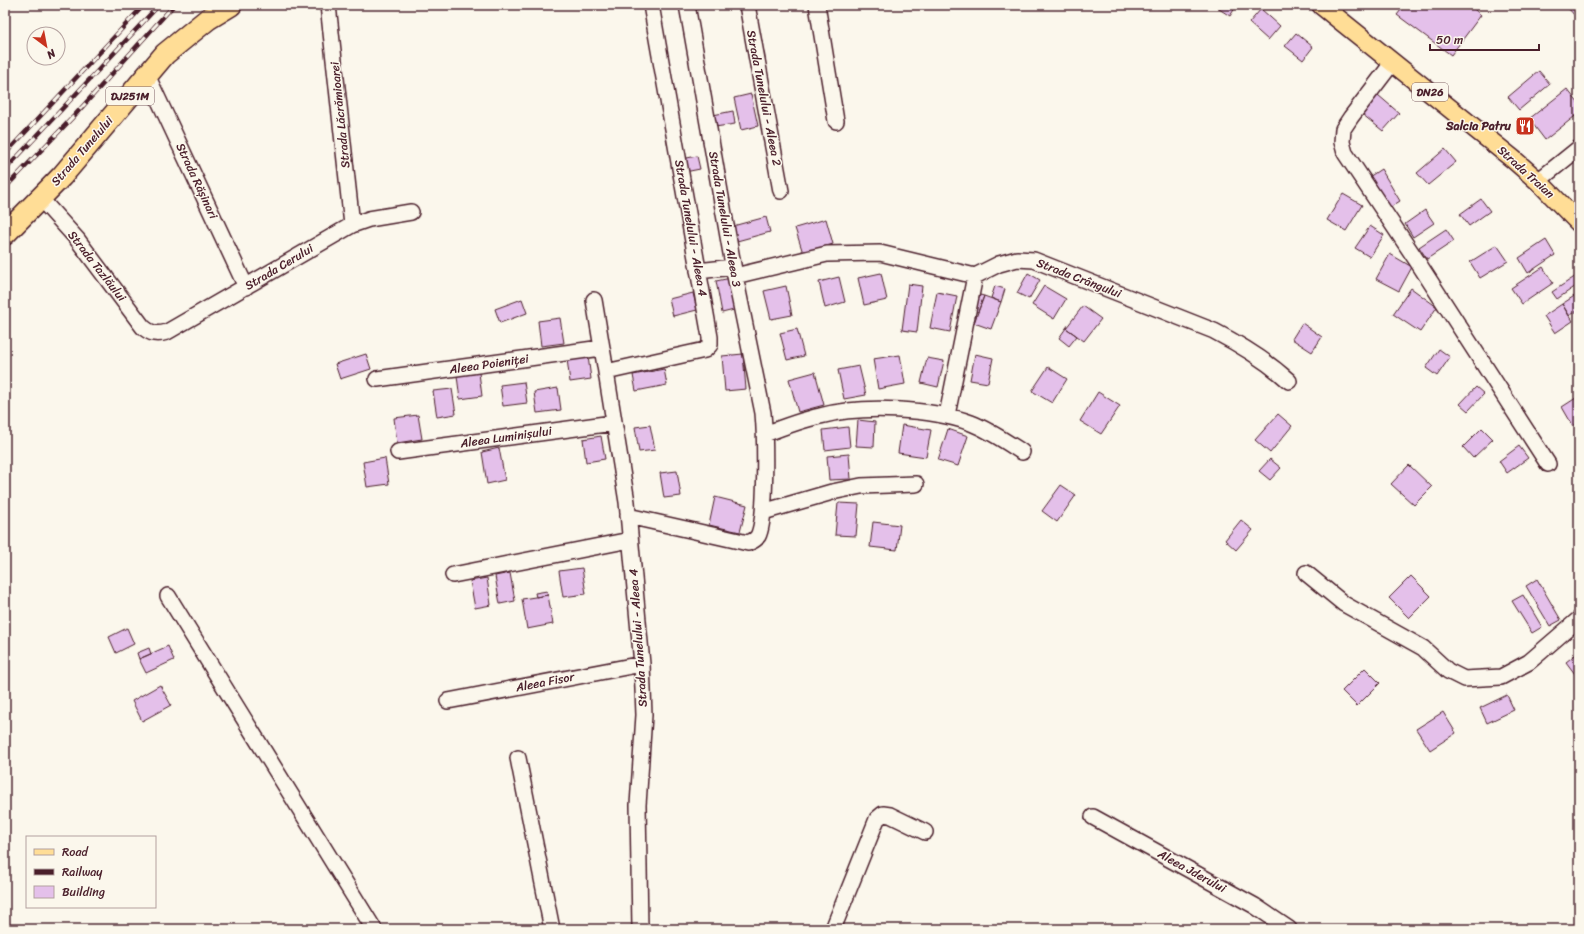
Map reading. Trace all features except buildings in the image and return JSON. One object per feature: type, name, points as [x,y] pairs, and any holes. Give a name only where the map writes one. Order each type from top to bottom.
[{"type":"highway","name":"Strada Tunelului","points":[[5,234],[62,176],[165,54],[208,19],[231,5]]},
{"type":"main road","name":"Strada Traian","points":[[1321,5],[1513,159],[1538,181],[1579,223]]},
{"type":"street","name":"Strada Lăcrămioarei","points":[[328,5],[352,225]]},
{"type":"street","name":"Strada Tunelului - Aleea 4","points":[[606,372],[705,350],[710,345],[710,337],[651,5]]},
{"type":"street","name":"Strada Tunelului - Aleea 3","points":[[628,516],[748,542],[754,541],[758,536],[763,512],[765,434],[762,413],[734,271],[687,5]]},
{"type":"street","name":"Strada Tunelului - Aleea 2","points":[[747,5],[781,191]]},
{"type":"street","points":[[816,5],[836,121]]},
{"type":"street","points":[[1393,62],[1351,116],[1343,129],[1342,142],[1345,153],[1417,261],[1548,464]]},
{"type":"street","name":"Strada Rășinari","points":[[147,75],[246,287]]},
{"type":"street","points":[[1538,181],[1579,148]]},
{"type":"street","name":"Strada Tazlăului","points":[[40,198],[77,239],[143,326],[153,334]]},
{"type":"street","name":"Strada Cerului","points":[[153,334],[167,332],[352,225],[369,219],[410,212]]},
{"type":"street","points":[[698,271],[734,271],[826,254],[880,253],[975,276],[947,415]]},
{"type":"street","name":"Strada Crângului","points":[[975,276],[999,264],[1016,260],[1034,260],[1214,331],[1234,341],[1259,357],[1289,381]]},
{"type":"street","name":"Strada Tunelului - Aleea 4","points":[[594,300],[628,516],[642,664],[644,715],[638,806],[640,929]]},
{"type":"street","name":"Aleea Poieniței","points":[[377,379],[601,348]]},
{"type":"street","points":[[765,434],[821,415],[883,409],[947,415],[973,423],[1022,452]]},
{"type":"street","name":"Aleea Luminișului","points":[[398,452],[613,422]]},
{"type":"street","points":[[763,512],[832,492],[860,486],[916,484]]},
{"type":"street","points":[[453,576],[630,540]]},
{"type":"street","points":[[1306,573],[1344,604],[1423,648],[1448,671],[1464,679],[1501,677],[1529,662],[1579,619]]},
{"type":"street","points":[[168,596],[374,929]]},
{"type":"street","name":"Aleea Fisor","points":[[448,701],[642,664]]},
{"type":"street","points":[[518,758],[552,929]]},
{"type":"street","points":[[833,929],[877,819],[883,814],[890,815],[925,832]]},
{"type":"street","name":"Aleea Jderului","points":[[1093,817],[1256,906],[1289,929]]},
{"type":"railway","points":[[5,154],[144,5]]},
{"type":"railway","points":[[5,170],[159,5]]},
{"type":"railway","points":[[5,188],[74,116],[174,5]]},
{"type":"place","name":"Salcia Patru","points":[[1525,126]]}]
